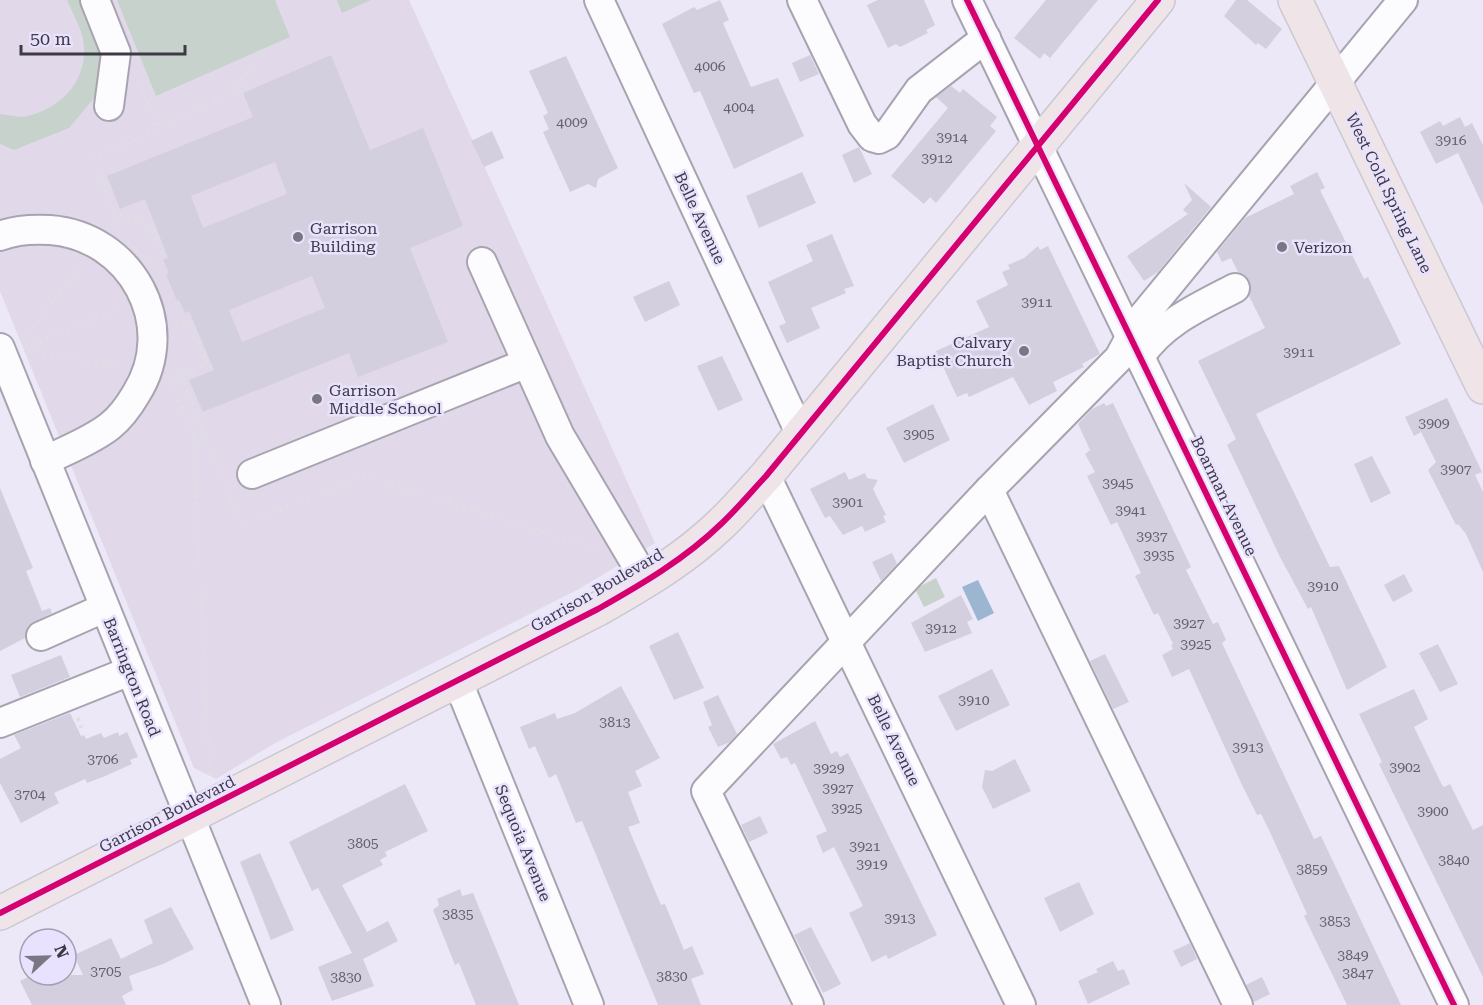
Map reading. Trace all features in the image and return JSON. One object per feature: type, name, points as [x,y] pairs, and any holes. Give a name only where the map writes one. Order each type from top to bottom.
[{"type":"main road","name":"Garrison Boulevard","points":[[0,913],[458,682],[646,581],[687,553],[720,525],[801,435],[1039,148],[1158,0]]},
{"type":"main road","name":"West Cold Spring Lane","points":[[1295,0],[1483,387]]},
{"type":"street","points":[[95,0],[116,53],[109,106]]},
{"type":"street","name":"Belle Avenue","points":[[599,0],[801,435]]},
{"type":"street","points":[[802,0],[862,124],[872,137],[879,139],[887,135],[981,14]]},
{"type":"street","points":[[1136,345],[1138,321],[1403,0]]},
{"type":"street","name":"Boarman Avenue","points":[[981,14],[1039,148],[1454,1005]]},
{"type":"street","points":[[0,236],[33,229],[59,231],[88,238],[112,253],[131,274],[143,296],[153,326],[153,354],[144,382],[128,407],[110,426],[45,461]]},
{"type":"street","points":[[482,262],[560,436],[646,581]]},
{"type":"street","points":[[808,1005],[706,790],[988,490],[1119,358],[1136,345],[1154,337],[1179,317],[1235,288]]},
{"type":"street","name":"Barrington Road","points":[[9,348],[45,461],[266,1005]]},
{"type":"street","points":[[252,474],[527,363]]},
{"type":"street","name":"Belle Avenue","points":[[766,476],[1021,1005]]},
{"type":"street","points":[[988,490],[1238,1005]]},
{"type":"street","points":[[41,636],[104,608]]},
{"type":"street","points":[[0,723],[130,671]]},
{"type":"street","name":"Sequoia Avenue","points":[[458,682],[589,1005]]},
{"type":"path","points":[[121,233],[93,157],[168,126],[176,117],[236,92],[254,60]]},
{"type":"path","points":[[113,212],[150,225],[162,255]]},
{"type":"path","points":[[9,348],[83,261]]},
{"type":"path","points":[[9,348],[128,305]]},
{"type":"path","points":[[171,326],[188,319],[207,364],[180,375]]},
{"type":"path","points":[[9,348],[122,367]]},
{"type":"path","points":[[172,355],[239,520],[245,523],[366,476],[608,553]]},
{"type":"path","points":[[166,371],[193,436],[210,781]]},
{"type":"path","points":[[368,382],[372,391]]},
{"type":"path","points":[[193,436],[203,431]]},
{"type":"shaded area","name":"Garrison Middle School","points":[[0,0],[409,0],[655,543],[579,589],[275,743],[216,779],[194,768],[0,291]]},
{"type":"shaded area","points":[[67,0],[90,0],[110,49],[95,97],[69,128],[14,150],[0,144],[0,114],[18,117],[41,112],[63,98],[78,78],[84,53],[83,39]]},
{"type":"shaded area","points":[[117,0],[275,0],[290,37],[156,96]]},
{"type":"shaded area","points":[[337,0],[371,0],[342,13]]},
{"type":"shaded area","points":[[936,578],[945,597],[924,607],[915,589]]},
{"type":"water","points":[[978,580],[994,613],[978,621],[962,587]]},
{"type":"building","points":[[720,0],[729,20],[723,23],[751,87],[778,78],[804,136],[734,169],[700,91],[694,93],[662,24],[694,7],[697,10]]},
{"type":"building","points":[[878,0],[924,0],[935,25],[926,30],[928,33],[900,47],[896,44],[888,48],[867,5]]},
{"type":"building","points":[[1046,0],[1098,0],[1050,58],[1044,53],[1040,59],[1014,38]]},
{"type":"building","points":[[1236,0],[1247,0],[1282,29],[1266,49],[1258,43],[1256,45],[1224,16]]},
{"type":"building","name":"Garrison Building","points":[[331,55],[370,150],[423,128],[463,226],[410,248],[448,342],[358,377],[349,353],[203,412],[189,380],[214,370],[189,311],[185,313],[179,300],[177,301],[166,274],[169,273],[163,260],[168,258],[145,199],[120,209],[107,176],[253,117],[243,93]],"holes":[[[275,162],[287,194],[203,228],[191,196]],[[312,276],[325,308],[242,342],[229,310]]]},
{"type":"building","points":[[810,55],[819,74],[800,82],[792,63]]},
{"type":"building","points":[[566,56],[618,168],[598,179],[596,188],[588,184],[570,192],[543,132],[549,129],[543,116],[548,113],[529,71]]},
{"type":"building","points":[[951,86],[960,93],[963,89],[997,117],[990,126],[996,131],[936,203],[930,197],[924,204],[891,176],[948,108],[936,97]]},
{"type":"building","points":[[1460,117],[1465,127],[1472,123],[1483,145],[1483,206],[1458,153],[1436,164],[1420,132],[1440,121],[1443,126]]},
{"type":"building","points":[[492,131],[504,158],[484,167],[471,141]]},
{"type":"building","points":[[859,147],[872,174],[854,183],[842,155]]},
{"type":"building","points":[[802,172],[816,203],[759,228],[746,196]]},
{"type":"building","points":[[1317,172],[1325,188],[1320,190],[1364,279],[1368,277],[1401,344],[1256,414],[1330,567],[1339,566],[1387,667],[1347,690],[1311,607],[1308,609],[1280,557],[1227,445],[1236,439],[1198,361],[1265,328],[1249,296],[1249,280],[1238,272],[1231,258],[1222,262],[1217,252],[1245,218],[1294,194],[1290,186]]},
{"type":"building","points":[[1184,183],[1211,207],[1158,272],[1144,281],[1127,256],[1188,214],[1183,210],[1192,200]]},
{"type":"building","points":[[832,234],[854,286],[844,289],[846,293],[811,308],[820,328],[787,343],[779,326],[786,323],[768,282],[813,261],[806,245]]},
{"type":"building","points":[[1038,246],[1040,250],[1048,246],[1100,354],[1082,364],[1084,367],[1053,382],[1057,391],[1029,405],[1013,377],[969,397],[967,393],[957,397],[936,351],[989,327],[976,301],[1008,285],[1002,272],[1010,269],[1008,265],[1024,258]]},
{"type":"building","points":[[669,281],[680,305],[645,322],[633,297]]},
{"type":"building","points":[[722,356],[743,400],[718,411],[697,366]]},
{"type":"building","points":[[1447,398],[1482,472],[1475,475],[1483,492],[1483,572],[1466,534],[1458,524],[1456,525],[1428,470],[1436,462],[1421,432],[1414,436],[1405,417]]},
{"type":"building","points":[[1104,403],[1106,406],[1113,403],[1191,567],[1186,570],[1213,624],[1218,622],[1226,640],[1222,643],[1314,839],[1321,836],[1401,1005],[1347,1005],[1304,916],[1307,914],[1270,832],[1261,814],[1257,815],[1243,787],[1189,669],[1172,677],[1162,655],[1173,649],[1171,645],[1173,644],[1158,613],[1154,615],[1135,576],[1141,573],[1117,522],[1111,525],[1087,476],[1095,472],[1085,454],[1090,450],[1078,424],[1092,409]]},
{"type":"building","points":[[933,404],[950,440],[904,463],[886,428]]},
{"type":"building","points":[[1372,456],[1391,493],[1371,503],[1354,464]]},
{"type":"building","points":[[845,472],[849,480],[865,473],[867,478],[878,480],[873,489],[886,515],[883,516],[886,522],[865,532],[862,526],[843,535],[830,516],[825,518],[810,489]]},
{"type":"building","points":[[0,488],[33,568],[26,571],[42,611],[50,608],[52,613],[28,626],[25,638],[0,651]]},
{"type":"building","points":[[892,553],[897,564],[881,581],[872,562]]},
{"type":"building","points":[[1404,574],[1413,591],[1393,602],[1384,585]]},
{"type":"building","points":[[961,595],[973,619],[967,622],[972,633],[925,652],[911,623]]},
{"type":"building","points":[[678,632],[704,688],[674,700],[649,646]]},
{"type":"building","points":[[1438,644],[1458,684],[1440,692],[1419,653]]},
{"type":"building","points":[[1105,654],[1129,702],[1113,709],[1090,661]]},
{"type":"building","points":[[61,655],[70,677],[20,697],[11,675]]},
{"type":"building","points":[[992,669],[1010,705],[956,731],[938,696]]},
{"type":"building","points":[[621,686],[660,758],[635,771],[642,786],[628,792],[640,823],[628,827],[661,905],[665,904],[684,950],[692,946],[704,974],[691,979],[701,1005],[658,1005],[582,821],[576,823],[556,774],[549,778],[535,746],[529,749],[520,727],[555,713],[557,719],[575,713]]},
{"type":"building","points":[[1414,689],[1428,719],[1414,727],[1442,785],[1444,787],[1450,784],[1473,830],[1483,825],[1483,977],[1379,764],[1382,762],[1359,714]]},
{"type":"building","points":[[718,695],[737,734],[730,742],[718,747],[708,727],[712,725],[703,702]]},
{"type":"building","points":[[70,713],[81,736],[84,735],[86,739],[101,733],[104,738],[118,732],[119,736],[127,732],[138,757],[130,760],[132,764],[103,777],[87,783],[85,779],[54,793],[59,803],[21,823],[0,783],[0,759],[21,748],[14,735]]},
{"type":"building","points":[[815,721],[831,754],[837,751],[840,757],[848,753],[937,935],[888,959],[886,955],[872,962],[849,913],[863,906],[834,847],[823,853],[816,836],[827,831],[795,763],[791,765],[787,757],[781,759],[773,744]]},
{"type":"building","points":[[1015,759],[1031,791],[993,809],[982,787],[985,770],[992,771]]},
{"type":"building","points":[[405,784],[428,831],[385,852],[387,856],[380,860],[383,865],[342,885],[367,932],[388,921],[398,941],[363,959],[374,986],[332,1001],[318,967],[352,953],[318,888],[312,891],[289,842]]},
{"type":"building","points":[[760,816],[768,833],[749,842],[741,825]]},
{"type":"building","points":[[260,853],[294,930],[271,940],[240,862]]},
{"type":"building","points":[[1079,882],[1094,914],[1060,932],[1044,898]]},
{"type":"building","points":[[460,889],[462,896],[473,893],[519,1005],[476,1005],[459,963],[455,965],[433,910],[439,905],[437,899]]},
{"type":"building","points":[[171,907],[194,949],[163,964],[129,976],[133,990],[122,996],[126,1005],[32,1005],[23,987],[78,987],[78,975],[83,975],[78,964],[78,953],[111,938],[121,959],[153,943],[144,920]]},
{"type":"building","points":[[811,927],[841,984],[823,993],[794,935]]},
{"type":"building","points":[[1190,943],[1197,959],[1181,967],[1173,951]]},
{"type":"building","points":[[1113,961],[1118,971],[1124,969],[1130,984],[1088,1004],[1078,981],[1098,972],[1096,969]]},
{"type":"building","points":[[1262,977],[1270,994],[1254,1002],[1246,985]]},
{"type":"cycle path","points":[[967,0],[1454,1005]]},
{"type":"cycle path","points":[[0,913],[598,609],[693,549],[727,518],[766,476],[1158,0]]},
{"type":"place","name":"Garrison Building","points":[[298,237]]},
{"type":"place","name":"Verizon","points":[[1282,247]]},
{"type":"place","name":"Calvary Baptist Church","points":[[1024,351]]},
{"type":"place","name":"Garrison Middle School","points":[[317,399]]}]
